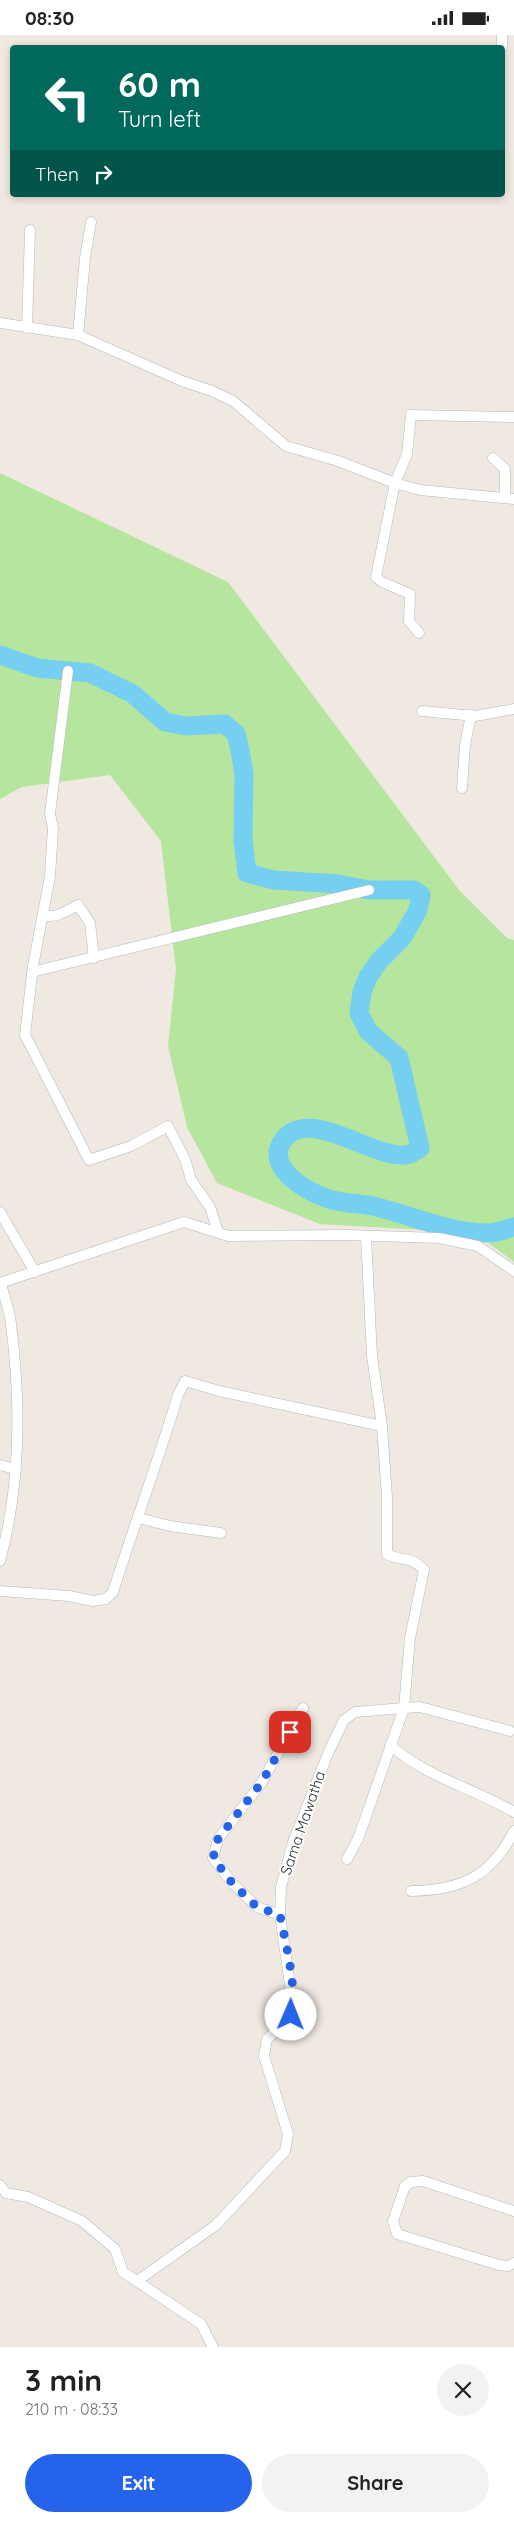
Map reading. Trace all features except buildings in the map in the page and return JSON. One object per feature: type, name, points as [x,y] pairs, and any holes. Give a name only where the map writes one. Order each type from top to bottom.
[{"type":"street","points":[[78,335],[85,258],[91,222]]},
{"type":"street","points":[[27,328],[30,230]]},
{"type":"street","points":[[0,323],[78,335],[182,381],[212,391],[233,401],[286,446],[338,461],[395,483],[420,490],[509,498],[509,468],[493,458]]},
{"type":"street","points":[[419,633],[409,621],[410,594],[382,582],[376,577],[395,483],[407,454],[411,415],[514,417]]},
{"type":"street","points":[[68,671],[50,814],[54,828],[53,847],[32,973],[25,1035],[89,1160],[131,1146],[168,1126],[185,1159],[191,1180],[210,1207],[218,1233]]},
{"type":"street","points":[[422,711],[471,715],[514,709]]},
{"type":"street","points":[[462,788],[465,745],[471,715]]},
{"type":"street","points":[[32,973],[369,891]]},
{"type":"street","points":[[43,915],[51,917],[78,905],[90,923],[94,957]]},
{"type":"street","points":[[0,1212],[35,1272]]},
{"type":"street","points":[[0,1561],[4,1518],[16,1469],[18,1435],[11,1322],[1,1283],[184,1222],[228,1236],[439,1238],[478,1246],[514,1271]]},
{"type":"street","points":[[346,1859],[358,1839],[404,1708],[410,1638],[424,1570],[416,1561],[393,1558],[387,1554],[387,1497],[382,1426],[372,1357],[366,1236]]},
{"type":"street","points":[[0,1591],[69,1596],[93,1601],[106,1599],[113,1592],[139,1519],[149,1481],[178,1395],[185,1381],[218,1391],[382,1426]]},
{"type":"street","points":[[0,1465],[16,1469]]},
{"type":"street","points":[[139,1519],[170,1526],[221,1533]]},
{"type":"street","name":"Sama Mawatha","points":[[137,2281],[216,2225],[285,2151],[288,2135],[264,2055],[267,2039],[288,2019],[293,2006],[280,1915],[281,1887],[293,1842],[329,1751],[344,1720],[355,1712],[420,1707],[510,1731]]},
{"type":"street","points":[[280,1915],[257,1907],[233,1884],[213,1858],[218,1839],[262,1782],[303,1708]]},
{"type":"street","points":[[390,1745],[406,1759],[427,1771],[514,1812]]},
{"type":"street","points":[[411,1891],[440,1890],[458,1885],[486,1870],[514,1831]]},
{"type":"street","points":[[514,2211],[423,2181],[411,2182],[405,2186],[393,2221],[396,2234],[499,2265],[508,2266],[514,2263]]},
{"type":"street","points":[[0,2185],[6,2193],[28,2197],[82,2221],[115,2249],[124,2272],[201,2324],[213,2347]]},
{"type":"green space","points":[[0,473],[228,582],[459,890],[507,938],[514,940],[514,1262],[487,1242],[425,1230],[320,1224],[217,1183],[187,1127],[168,1046],[176,970],[161,841],[110,775],[22,787],[0,799]]},
{"type":"waterway","points":[[0,655],[37,668],[90,673],[133,694],[165,722],[186,726],[225,724],[236,734],[244,774],[243,840],[247,873],[274,880],[338,884],[369,890],[414,890],[421,895],[418,910],[402,938],[379,961],[368,977],[362,992],[359,1013],[368,1031],[399,1058],[420,1148],[410,1154],[397,1155],[328,1131],[311,1128],[296,1130],[284,1139],[279,1149],[279,1160],[283,1169],[291,1178],[312,1192],[332,1200],[377,1207],[460,1230],[491,1233],[514,1227]]},
{"type":"route","points":[[290,1732],[262,1782],[244,1808],[218,1839],[213,1858],[233,1884],[257,1907],[280,1915],[289,1962],[293,2006],[291,2015]]}]
